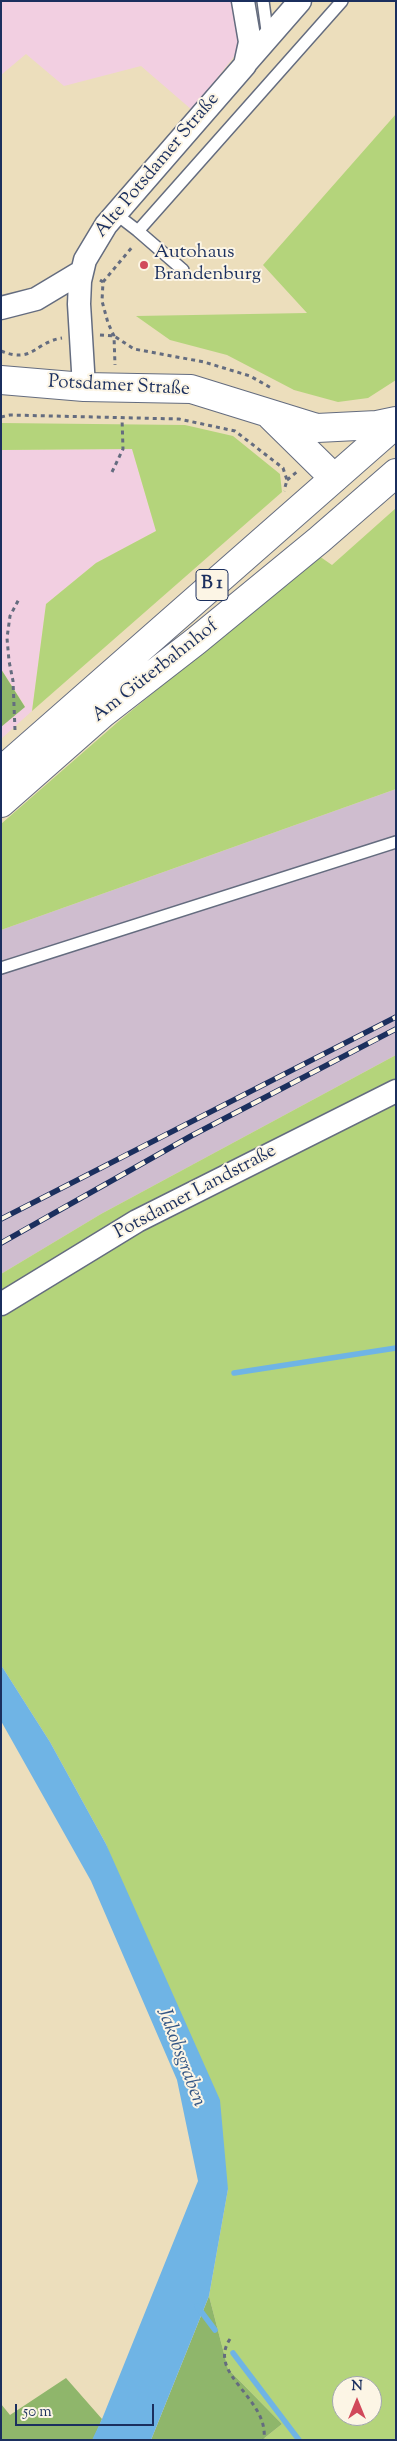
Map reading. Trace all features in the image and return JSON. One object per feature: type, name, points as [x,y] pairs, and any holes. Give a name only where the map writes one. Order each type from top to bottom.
[{"type":"main road","name":"Potsdamer Straße","points":[[1,380],[84,387],[191,389],[265,410],[358,504]]},
{"type":"main road","points":[[265,410],[317,428],[396,423]]},
{"type":"main road","name":"B 1","points":[[334,478],[396,423]]},
{"type":"main road","points":[[358,504],[396,472]]},
{"type":"main road","name":"Am Güterbahnhof","points":[[1,770],[334,478]]},
{"type":"main road","name":"Am Güterbahnhof","points":[[1,803],[102,714],[196,642],[320,540],[358,504]]},
{"type":"street","name":"Alte Potsdamer Straße","points":[[243,1],[250,42],[245,65]]},
{"type":"street","name":"Alte Potsdamer Straße","points":[[84,387],[79,304],[81,272],[94,241],[300,1]]},
{"type":"street","points":[[1,308],[36,299],[81,272]]},
{"type":"street","name":"Potsdamer Landstraße","points":[[1,1304],[137,1221],[396,1091]]},
{"type":"lane","points":[[263,1],[268,38]]},
{"type":"lane","points":[[138,231],[342,1]]},
{"type":"lane","points":[[116,214],[183,270]]},
{"type":"lane","points":[[1,968],[396,842]]},
{"type":"path","points":[[103,282],[135,244],[138,231]]},
{"type":"path","points":[[1,417],[10,415],[179,419],[235,431],[283,468],[286,480]]},
{"type":"path","points":[[112,472],[123,449],[122,418]]},
{"type":"path","points":[[15,732],[13,681],[9,661],[8,638],[10,616],[19,599]]},
{"type":"path","points":[[230,2339],[225,2346],[223,2359],[235,2381],[259,2410],[265,2430],[264,2440]]},
{"type":"shaded area","points":[[1,1],[252,1],[258,26],[192,110],[141,66],[64,86],[26,54],[1,75]]},
{"type":"shaded area","points":[[132,449],[156,531],[96,563],[46,604],[32,711],[1,739],[1,727],[25,706],[1,669],[1,450]]},
{"type":"shaded area","points":[[396,789],[396,1055],[101,1214],[1,1274],[1,930]]},
{"type":"green space","points":[[396,114],[396,380],[368,398],[338,402],[294,390],[227,355],[170,340],[136,316],[307,313],[263,265]]},
{"type":"green space","points":[[1,423],[185,425],[233,436],[280,474],[282,492],[32,711],[46,604],[96,563],[156,531],[132,449],[1,450]]},
{"type":"green space","points":[[396,508],[396,789],[1,930],[1,824],[119,721],[319,556],[332,565]]},
{"type":"green space","points":[[1,669],[25,707],[1,727]]},
{"type":"green space","points":[[396,1055],[396,2440],[262,2440],[282,2424],[228,2369],[209,2296],[228,2189],[106,1844],[50,1742],[1,1665],[1,1274],[101,1214]]},
{"type":"green space","points":[[209,2296],[228,2369],[282,2424],[262,2440],[151,2440]]},
{"type":"green space","points":[[66,2378],[102,2419],[92,2440],[1,2440],[1,2404],[10,2415]]},
{"type":"water","name":"Jakobsgraben","points":[[1,1665],[50,1742],[106,1844],[220,2100],[228,2189],[209,2296],[151,2440],[92,2440],[198,2181],[177,2080],[91,1881],[1,1721]]},
{"type":"waterway","points":[[234,1373],[396,1348]]},
{"type":"waterway","points":[[197,2306],[215,2330]]},
{"type":"waterway","points":[[233,2353],[299,2440]]},
{"type":"railway","points":[[1,1219],[396,1017]]},
{"type":"railway","points":[[1,1243],[191,1136],[396,1029]]},
{"type":"place","name":"Autohaus Brandenburg","points":[[144,265]]}]
